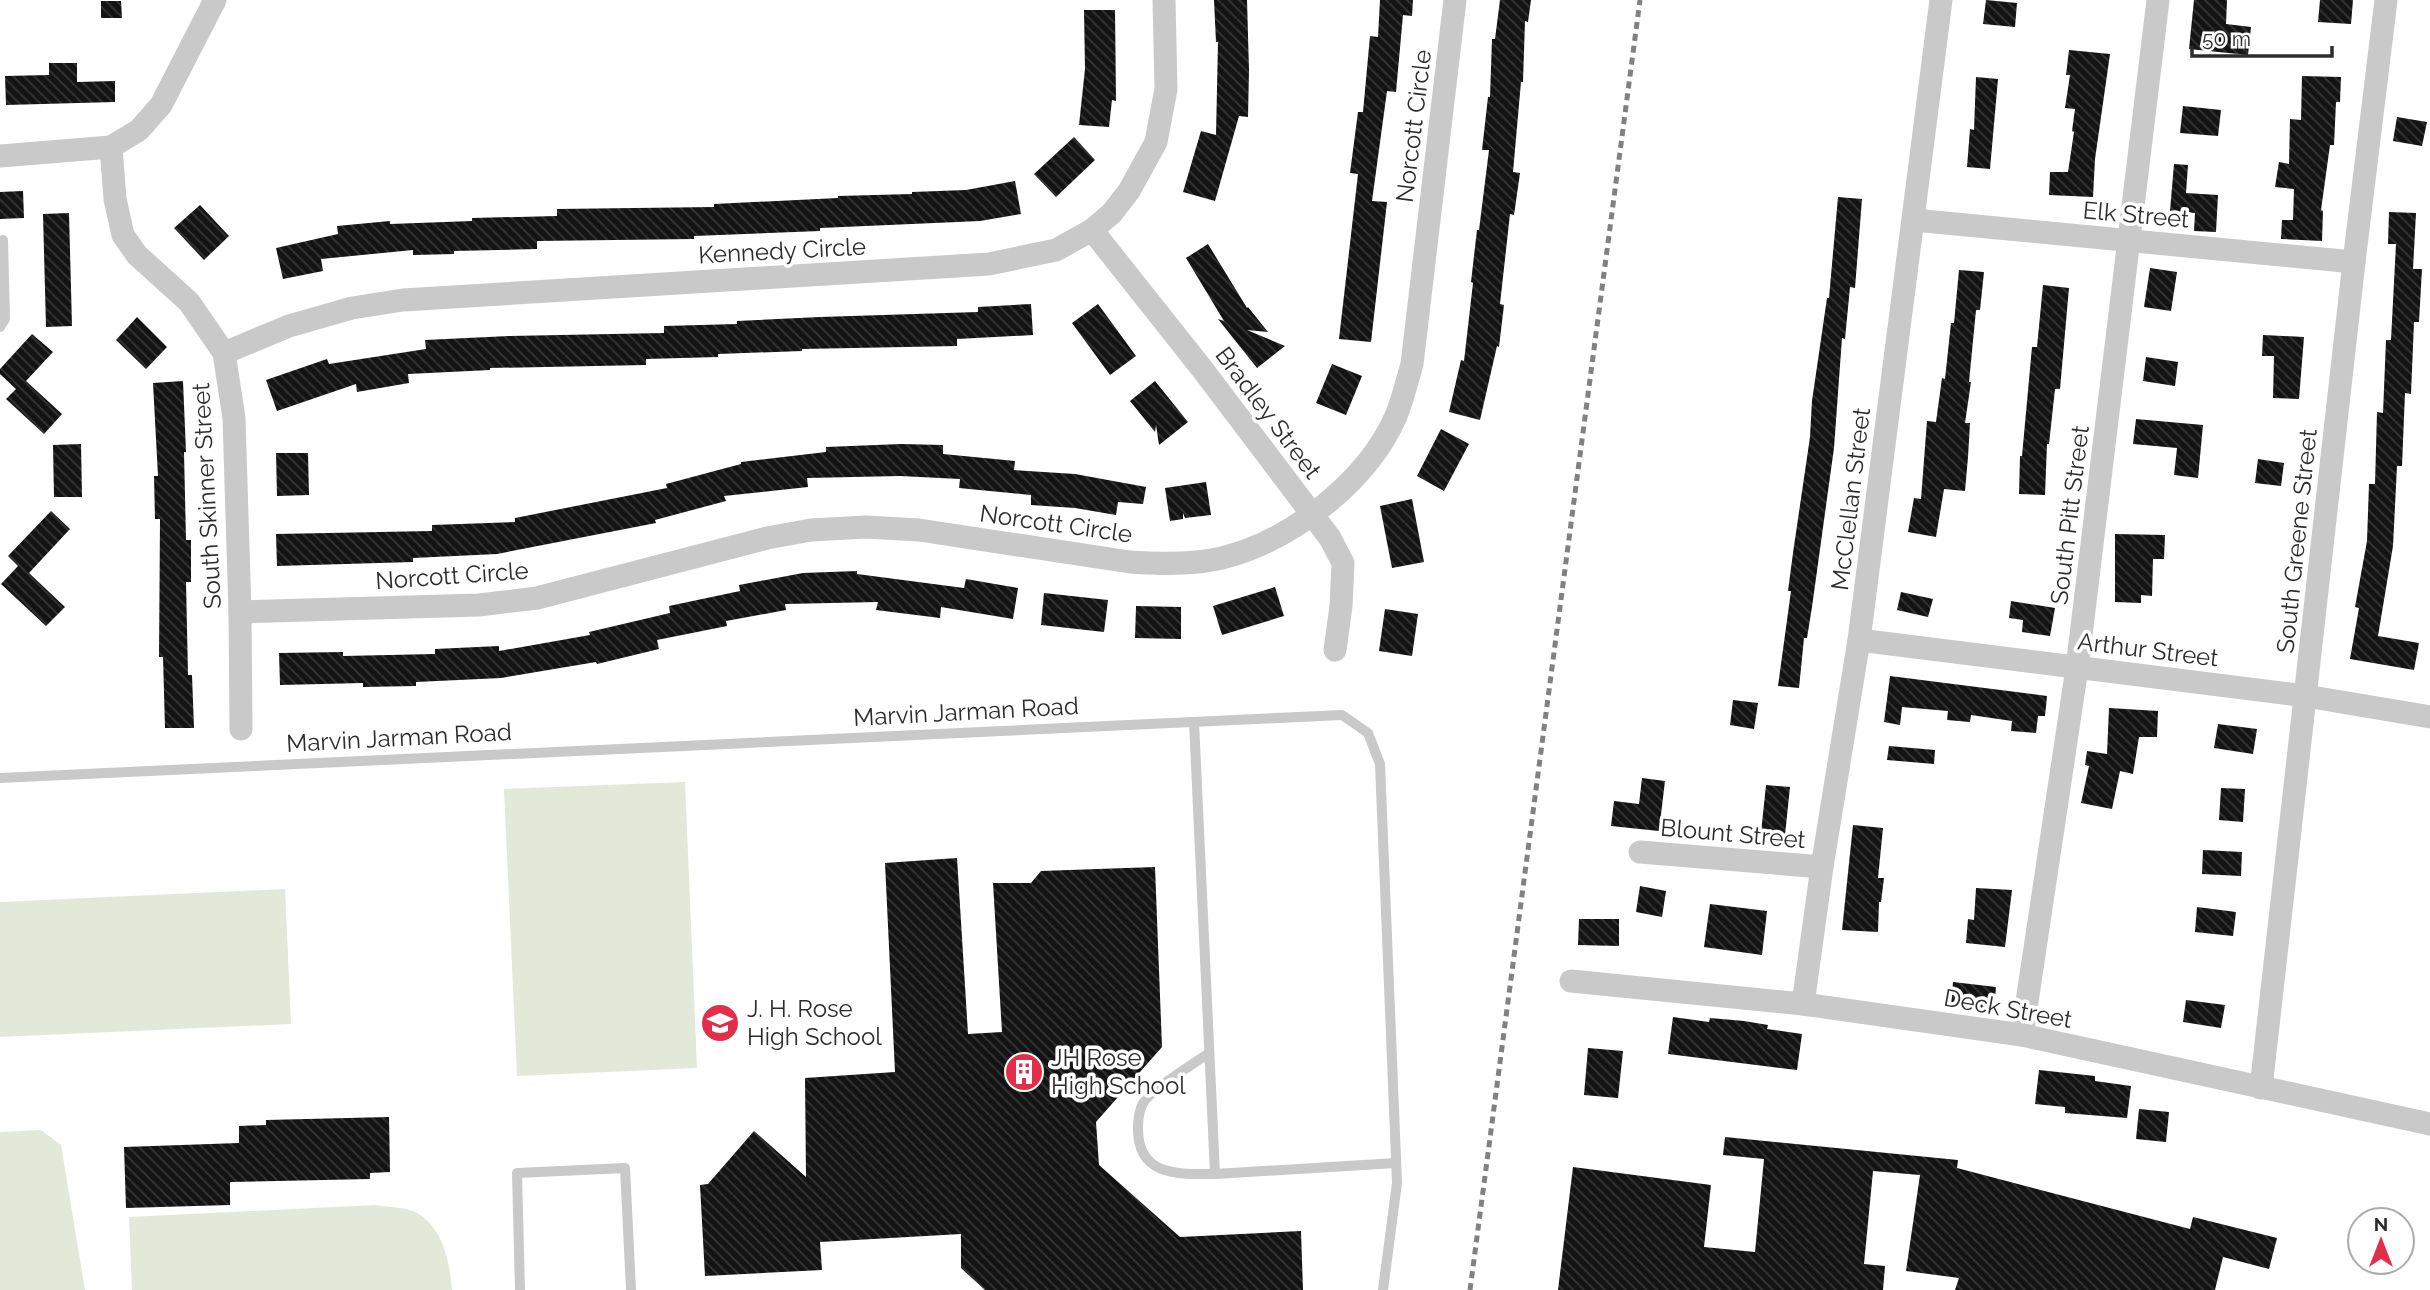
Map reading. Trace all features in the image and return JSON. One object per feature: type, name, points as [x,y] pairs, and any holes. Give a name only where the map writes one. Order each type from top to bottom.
[{"type":"street","points":[[0,156],[111,147],[139,130],[161,105],[215,0]]},
{"type":"street","name":"Kennedy Circle","points":[[224,353],[289,326],[352,308],[403,300],[989,264],[1056,250],[1092,230],[1112,213],[1129,191],[1156,142],[1166,89],[1164,0]]},
{"type":"street","name":"Norcott Circle","points":[[240,612],[479,605],[537,598],[767,538],[811,530],[866,527],[919,530],[1130,562],[1191,563],[1222,558],[1273,540],[1337,494],[1366,465],[1395,417],[1412,365],[1455,0]]},
{"type":"street","name":"McClellan Street","points":[[1803,1004],[1859,640],[1941,0]]},
{"type":"street","name":"South Pitt Street","points":[[2022,1035],[2077,667],[2158,0]]},
{"type":"street","name":"South Greene Street","points":[[2261,1088],[2386,0]]},
{"type":"street","name":"South Skinner Street","points":[[111,147],[115,199],[123,235],[137,255],[188,302],[224,353],[234,418],[242,729]]},
{"type":"street","name":"Elk Street","points":[[1914,220],[2354,262]]},
{"type":"street","name":"Bradley Street","points":[[1092,230],[1203,370],[1330,538],[1342,563],[1342,606],[1335,650]]},
{"type":"street","name":"Arthur Street","points":[[1859,640],[2306,696],[2430,717]]},
{"type":"street","name":"Blount Street","points":[[1640,852],[1822,867]]},
{"type":"street","name":"Deck Street","points":[[1571,981],[1803,1004],[2022,1035],[2430,1124]]},
{"type":"lane","points":[[0,327],[5,319],[3,240]]},
{"type":"lane","name":"Marvin Jarman Road","points":[[0,778],[1342,715],[1368,733],[1380,764],[1397,1183],[1383,1290]]},
{"type":"lane","points":[[1194,722],[1215,1174]]},
{"type":"lane","points":[[1209,1053],[1146,1099],[1138,1119],[1138,1139],[1144,1156],[1154,1166],[1173,1174],[1215,1174],[1396,1163]]},
{"type":"lane","points":[[520,1290],[517,1173],[625,1168],[631,1290]]},
{"type":"green space","points":[[685,782],[697,1068],[517,1076],[504,789]]},
{"type":"green space","points":[[285,889],[291,1024],[0,1037],[0,902]]},
{"type":"green space","points":[[41,1130],[61,1145],[85,1290],[0,1290],[0,1132]]},
{"type":"green space","points":[[375,1205],[413,1211],[431,1225],[443,1244],[452,1290],[132,1290],[129,1217]]},
{"type":"building","points":[[1214,0],[1247,0],[1249,70],[1248,117],[1239,116],[1215,201],[1183,192],[1201,131],[1216,135],[1218,42]]},
{"type":"building","points":[[1380,0],[1413,0],[1412,16],[1403,15],[1396,92],[1387,91],[1372,201],[1387,202],[1371,342],[1339,339],[1358,174],[1350,173],[1358,112],[1363,112],[1370,36],[1378,37]]},
{"type":"building","points":[[1500,0],[1531,0],[1528,22],[1525,21],[1523,82],[1513,172],[1520,173],[1514,215],[1510,214],[1500,304],[1504,305],[1499,347],[1497,346],[1480,420],[1449,412],[1461,360],[1464,361],[1477,230],[1489,150],[1482,150],[1490,97],[1492,39],[1495,39]]},
{"type":"building","points":[[1986,0],[2017,3],[2015,27],[1983,24]]},
{"type":"building","points":[[2194,0],[2227,0],[2226,24],[2251,27],[2248,55],[2189,49]]},
{"type":"building","points":[[2320,0],[2353,0],[2351,24],[2318,22]]},
{"type":"building","points":[[101,1],[121,1],[122,18],[101,18]]},
{"type":"building","points":[[1084,10],[1115,10],[1116,101],[1112,100],[1109,127],[1079,125],[1085,69]]},
{"type":"building","points":[[2069,50],[2110,54],[2095,159],[2093,197],[2049,195],[2050,172],[2068,172],[2074,132],[2075,109],[2065,108],[2070,75],[2066,75]]},
{"type":"building","points":[[49,63],[77,63],[77,82],[115,81],[115,102],[6,105],[5,76],[49,75]]},
{"type":"building","points":[[2302,76],[2341,77],[2340,102],[2336,102],[2334,145],[2330,145],[2321,210],[2322,241],[2281,239],[2282,220],[2293,220],[2294,189],[2275,187],[2279,162],[2289,164],[2290,119],[2301,120]]},
{"type":"building","points":[[1976,77],[1998,79],[1990,169],[1967,167],[1970,129],[1974,130]]},
{"type":"building","points":[[2183,106],[2221,110],[2218,136],[2180,133]]},
{"type":"building","points":[[2397,117],[2427,122],[2422,146],[2393,141]]},
{"type":"building","points":[[1074,137],[1095,160],[1056,197],[1034,174]]},
{"type":"building","points":[[2174,164],[2188,165],[2186,193],[2218,195],[2216,232],[2194,231],[2195,213],[2170,211]]},
{"type":"building","points":[[1015,181],[1021,214],[980,221],[820,228],[820,231],[694,236],[694,239],[537,241],[537,249],[454,251],[454,254],[413,255],[413,250],[321,259],[323,271],[283,279],[276,248],[338,234],[337,226],[390,221],[390,224],[557,216],[557,209],[714,207],[714,204],[966,190]]},
{"type":"building","points":[[23,191],[24,218],[0,219],[0,192]]},
{"type":"building","points":[[1838,197],[1862,199],[1855,288],[1850,287],[1845,339],[1842,338],[1834,448],[1812,607],[1807,638],[1804,638],[1799,688],[1778,686],[1791,591],[1788,591],[1810,437],[1812,401],[1829,298]]},
{"type":"building","points":[[200,205],[229,236],[204,260],[174,228]]},
{"type":"building","points":[[2389,212],[2416,213],[2413,269],[2422,269],[2419,322],[2414,322],[2411,394],[2405,393],[2402,466],[2397,466],[2393,546],[2378,636],[2419,643],[2414,670],[2350,659],[2359,608],[2355,607],[2367,541],[2369,484],[2375,484],[2377,412],[2383,413],[2386,340],[2391,340],[2396,244],[2388,244]]},
{"type":"building","points":[[69,213],[72,326],[46,327],[43,214]]},
{"type":"building","points":[[1208,244],[1247,308],[1268,332],[1247,330],[1285,346],[1257,368],[1218,319],[1224,321],[1186,258]]},
{"type":"building","points":[[2150,268],[2177,272],[2171,311],[2144,307]]},
{"type":"building","points":[[1959,270],[1984,272],[1980,310],[1976,310],[1965,423],[1970,423],[1965,491],[1944,489],[1936,537],[1908,532],[1914,498],[1921,499],[1927,421],[1936,422],[1942,378],[1945,379]]},
{"type":"building","points":[[2043,285],[2069,288],[2060,389],[2055,389],[2047,444],[2045,495],[2019,494],[2020,456],[2032,347],[2037,347]]},
{"type":"building","points":[[1031,304],[1033,335],[957,339],[957,346],[802,349],[718,354],[718,357],[646,359],[646,365],[490,368],[408,374],[409,383],[357,392],[356,384],[277,411],[266,380],[327,359],[329,364],[426,349],[425,340],[664,333],[664,326],[978,312],[978,307]]},
{"type":"building","points":[[1098,304],[1136,356],[1110,375],[1072,323]]},
{"type":"building","points":[[137,317],[167,347],[146,369],[116,340]]},
{"type":"building","points":[[32,334],[53,352],[26,381],[62,414],[44,434],[6,399],[16,389],[0,374],[0,369]]},
{"type":"building","points":[[2263,335],[2304,337],[2299,399],[2273,398],[2274,356],[2262,356]]},
{"type":"building","points":[[2146,357],[2178,362],[2175,386],[2143,381]]},
{"type":"building","points":[[1332,364],[1362,376],[1346,415],[1316,403]]},
{"type":"building","points":[[183,381],[186,540],[191,540],[191,582],[186,582],[188,675],[192,675],[194,728],[165,728],[163,657],[159,657],[160,519],[155,519],[154,476],[158,476],[153,383]]},
{"type":"building","points":[[1155,381],[1188,422],[1159,445],[1156,425],[1155,432],[1130,401]]},
{"type":"building","points":[[2136,419],[2203,425],[2198,478],[2174,475],[2177,448],[2133,444]]},
{"type":"building","points":[[1441,429],[1469,444],[1444,491],[1417,476]]},
{"type":"building","points":[[81,444],[82,497],[54,497],[53,445]]},
{"type":"building","points":[[943,445],[943,454],[1015,461],[1014,470],[1075,474],[1146,487],[1143,504],[1118,502],[1116,515],[1075,508],[1031,505],[1031,495],[959,488],[960,479],[900,476],[807,478],[808,487],[724,496],[726,501],[655,520],[656,523],[497,554],[413,558],[413,562],[277,566],[276,534],[432,531],[432,525],[515,522],[515,518],[667,488],[666,484],[741,462],[826,452],[826,447]]},
{"type":"building","points":[[276,453],[308,453],[309,495],[277,496]]},
{"type":"building","points":[[2258,459],[2284,463],[2281,486],[2255,483]]},
{"type":"building","points":[[1206,482],[1211,515],[1185,518],[1183,513],[1183,519],[1170,521],[1165,488]]},
{"type":"building","points":[[1412,499],[1424,562],[1392,568],[1380,506]]},
{"type":"building","points":[[51,511],[70,529],[29,573],[65,607],[46,626],[1,584],[18,566],[8,556]]},
{"type":"building","points":[[2115,534],[2165,535],[2164,559],[2153,559],[2152,596],[2141,595],[2141,603],[2115,602]]},
{"type":"building","points":[[857,571],[857,574],[964,588],[966,579],[1018,588],[1013,619],[941,607],[940,618],[876,610],[878,602],[785,604],[786,610],[726,621],[727,626],[657,640],[659,649],[597,664],[596,662],[501,678],[416,682],[416,686],[363,687],[363,683],[280,685],[279,653],[343,652],[343,656],[435,654],[435,649],[499,646],[499,651],[590,635],[589,632],[670,613],[669,606],[740,591],[739,585],[803,573]]},
{"type":"building","points":[[1275,587],[1284,616],[1222,635],[1213,606]]},
{"type":"building","points":[[1901,592],[1933,599],[1928,617],[1897,610]]},
{"type":"building","points":[[1044,593],[1108,600],[1104,632],[1041,625]]},
{"type":"building","points":[[2011,601],[2055,608],[2050,636],[2022,632],[2023,620],[2009,618]]},
{"type":"building","points":[[1136,606],[1181,607],[1181,639],[1135,638]]},
{"type":"building","points":[[1385,609],[1418,614],[1412,656],[1379,651]]},
{"type":"building","points":[[1890,676],[2047,696],[2045,716],[2038,716],[2036,733],[2011,731],[2012,721],[1971,715],[1970,722],[1947,720],[1948,711],[1902,707],[1900,725],[1884,722]]},
{"type":"building","points":[[1733,700],[1758,703],[1754,729],[1730,725]]},
{"type":"building","points":[[2109,708],[2158,711],[2157,737],[2139,737],[2133,774],[2120,771],[2112,809],[2081,803],[2089,766],[2085,765],[2087,751],[2107,754]]},
{"type":"building","points":[[2218,724],[2257,729],[2253,754],[2214,748]]},
{"type":"building","points":[[1889,746],[1935,750],[1934,764],[1887,760]]},
{"type":"building","points":[[1642,778],[1665,781],[1659,831],[1611,826],[1614,801],[1639,804]]},
{"type":"building","points":[[1766,785],[1790,787],[1785,835],[1761,833]]},
{"type":"building","points":[[2221,788],[2245,789],[2243,822],[2219,820]]},
{"type":"building","points":[[1853,825],[1883,828],[1878,878],[1884,878],[1879,902],[1878,932],[1842,930]]},
{"type":"building","points":[[2203,850],[2242,852],[2241,876],[2202,874]]},
{"type":"building","name":"JH Rose High School","points":[[957,858],[968,1034],[1002,1032],[993,883],[1031,883],[1041,871],[1155,867],[1162,1047],[1096,1122],[1099,1165],[1180,1237],[1301,1231],[1303,1290],[985,1290],[961,1268],[961,1234],[820,1242],[822,1270],[705,1276],[700,1185],[708,1184],[754,1131],[806,1177],[805,1078],[895,1072],[885,863]]},
{"type":"building","points":[[1640,886],[1666,891],[1662,917],[1636,912]]},
{"type":"building","points":[[1976,888],[2012,890],[2005,947],[1966,943],[1968,919],[1974,920]]},
{"type":"building","points":[[1710,904],[1767,911],[1762,955],[1704,947]]},
{"type":"building","points":[[2197,907],[2236,912],[2233,936],[2195,932]]},
{"type":"building","points":[[1579,919],[1619,919],[1619,946],[1578,945]]},
{"type":"building","points":[[1953,982],[1996,987],[1994,1011],[1951,1006]]},
{"type":"building","points":[[2186,1000],[2225,1005],[2221,1028],[2183,1022]]},
{"type":"building","points":[[1673,1017],[1709,1022],[1710,1018],[1744,1021],[1768,1025],[1767,1029],[1802,1034],[1797,1070],[1668,1054]]},
{"type":"building","points":[[1588,1048],[1623,1051],[1618,1098],[1584,1095]]},
{"type":"building","points":[[2039,1070],[2095,1076],[2095,1081],[2131,1086],[2127,1118],[2065,1113],[2065,1107],[2035,1104]]},
{"type":"building","points":[[2139,1109],[2169,1112],[2166,1142],[2136,1139]]},
{"type":"building","points":[[389,1117],[390,1172],[370,1173],[370,1179],[230,1182],[230,1205],[126,1208],[124,1147],[239,1143],[239,1126],[266,1125],[266,1120]]},
{"type":"building","points":[[1725,1137],[1958,1160],[1957,1168],[2190,1229],[2193,1217],[2277,1238],[2269,1269],[2223,1257],[2215,1290],[1955,1290],[1959,1278],[1906,1271],[1920,1175],[1873,1171],[1864,1264],[1885,1266],[1883,1290],[1558,1290],[1573,1167],[1711,1185],[1704,1247],[1755,1252],[1764,1159],[1723,1155]]},
{"type":"railway","points":[[1470,1290],[1640,0]]},
{"type":"place","name":"J. H. Rose High School","points":[[720,1023]]},
{"type":"place","name":"JH Rose High School","points":[[1024,1072]]}]
